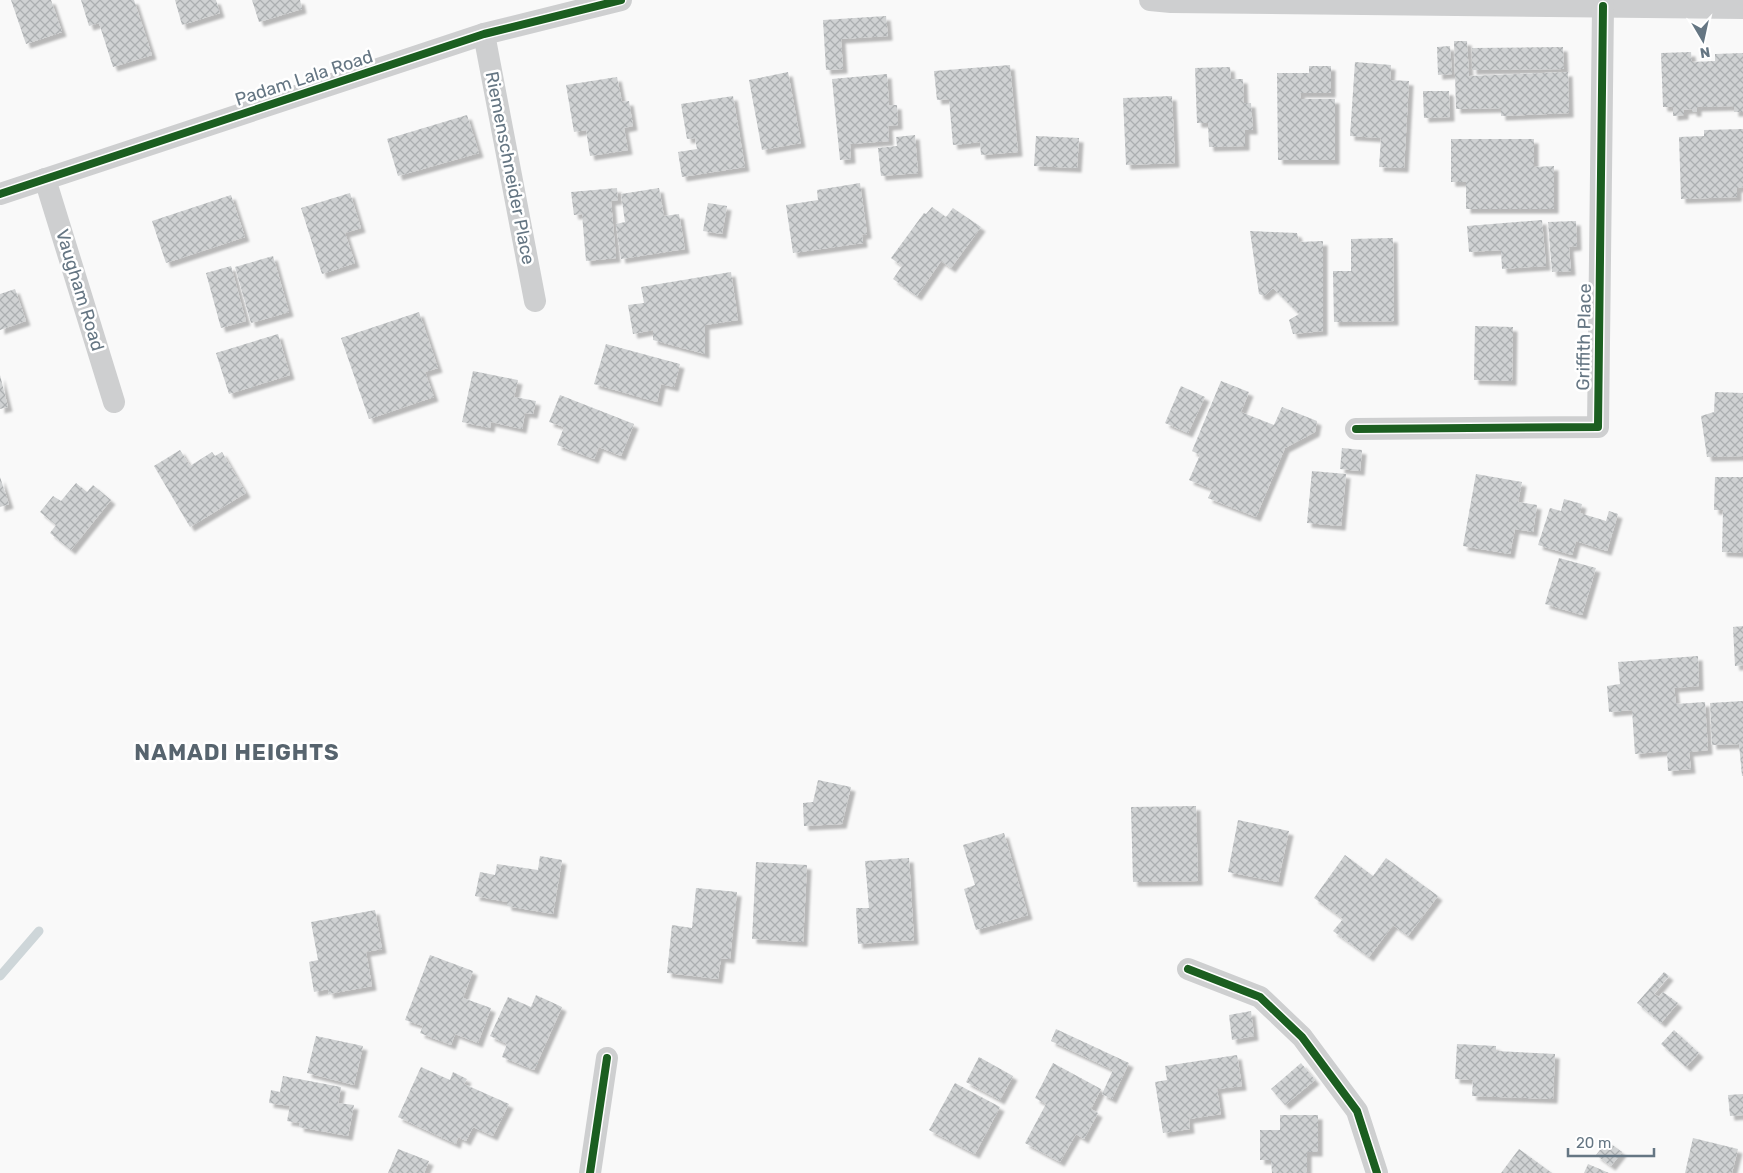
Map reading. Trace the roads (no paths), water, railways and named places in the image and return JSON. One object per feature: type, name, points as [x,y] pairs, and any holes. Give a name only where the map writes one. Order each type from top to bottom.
[{"type":"street","name":"Padam Lala Road","points":[[0,194],[484,34],[621,0]]},
{"type":"street","points":[[1150,0],[1171,2],[1743,8]]},
{"type":"street","name":"Griffith Place","points":[[1356,429],[1598,428],[1603,6]]},
{"type":"street","name":"Riemenschneider Place","points":[[484,34],[535,301]]},
{"type":"street","name":"Vaugham Road","points":[[46,179],[114,402]]},
{"type":"street","points":[[1188,970],[1260,997],[1302,1038],[1357,1111],[1377,1173]]},
{"type":"street","points":[[590,1173],[607,1058]]},
{"type":"waterway","points":[[0,976],[39,931]]},
{"type":"district","name":"NAMADI HEIGHTS","points":[[237,752]]}]
